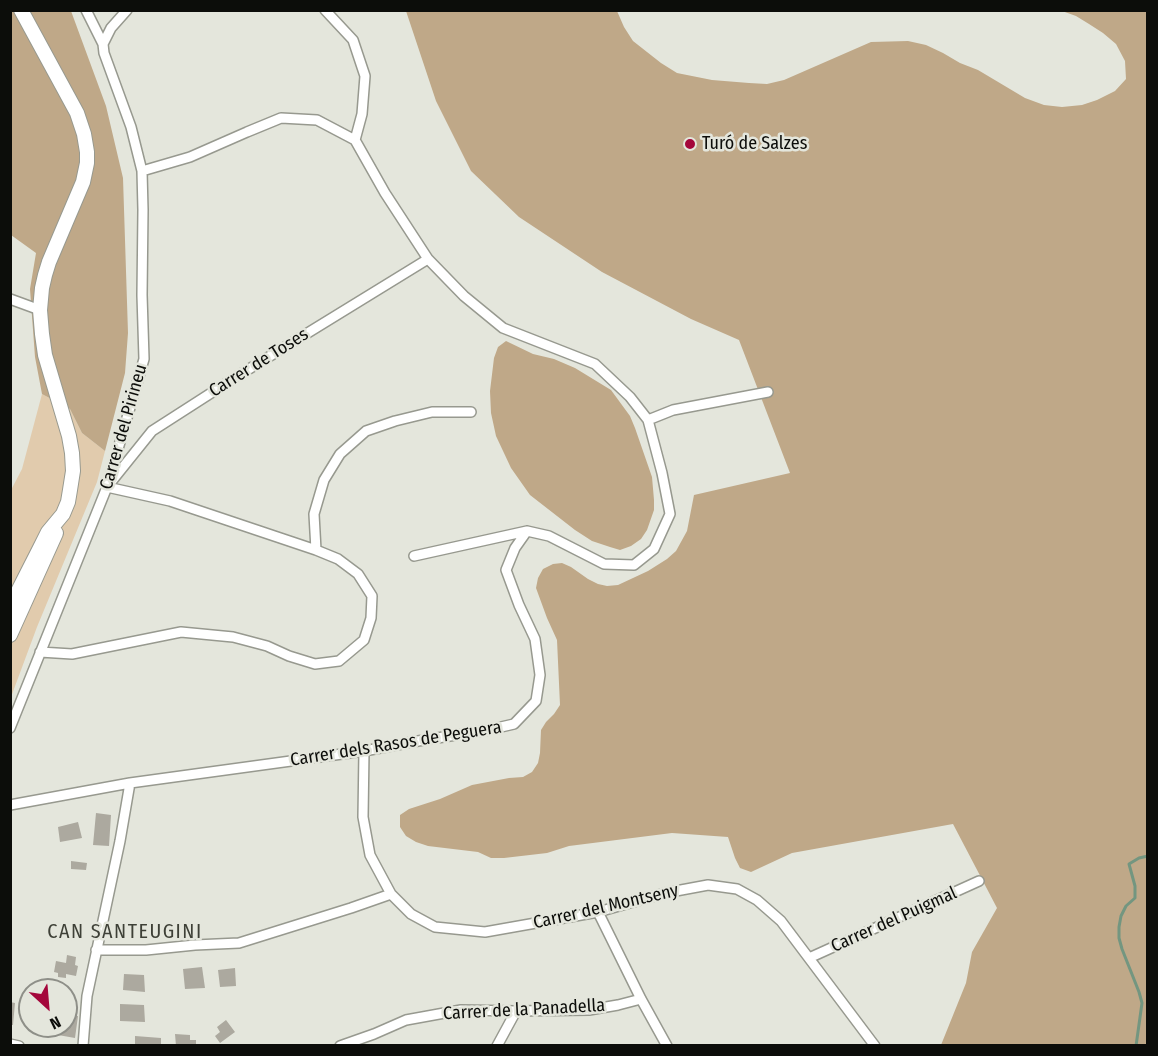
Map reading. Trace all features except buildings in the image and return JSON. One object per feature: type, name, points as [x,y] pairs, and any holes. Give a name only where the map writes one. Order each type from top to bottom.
[{"type":"main road","points":[[10,635],[50,550],[70,490],[73,471],[72,453],[45,355],[40,310],[42,288],[49,262],[82,182],[87,163],[84,134],[77,113],[21,10]]},
{"type":"main road","points":[[10,607],[48,532],[63,514]]},
{"type":"street","name":"Carrer del Pirineu","points":[[10,728],[107,487],[144,359],[142,171],[131,127],[104,53],[103,44],[86,10]]},
{"type":"street","points":[[103,44],[111,28],[127,10]]},
{"type":"street","points":[[325,10],[353,40],[365,76],[362,114],[355,140]]},
{"type":"street","points":[[142,171],[190,157],[281,118],[317,120],[355,140],[385,193],[428,259],[464,296],[503,328],[595,364],[630,397],[648,420],[670,514],[654,549],[634,565],[604,564],[549,537],[527,531],[414,556]]},
{"type":"street","name":"Carrer de Toses","points":[[107,487],[152,430],[428,259]]},
{"type":"street","points":[[10,299],[40,310]]},
{"type":"street","points":[[648,420],[673,410],[768,392]]},
{"type":"street","points":[[316,550],[314,514],[324,480],[340,454],[366,430],[432,412],[471,412]]},
{"type":"street","points":[[40,652],[72,654],[181,632],[233,637],[267,646],[315,664],[339,662],[364,640],[372,618],[372,596],[358,574],[338,559],[170,501],[107,487]]},
{"type":"street","name":"Carrer dels Rasos de Peguera","points":[[10,805],[130,783],[364,752],[514,724],[536,700],[540,675],[535,639],[506,570],[515,548],[527,531]]},
{"type":"street","name":"Carrer del Montseny","points":[[364,752],[363,817],[370,855],[391,894],[411,914],[435,927],[485,932],[598,912],[664,892],[708,885],[737,889],[757,900],[781,921],[875,1046]]},
{"type":"street","points":[[83,1046],[87,996],[120,842],[130,783]]},
{"type":"street","name":"Carrer del Puigmal","points":[[809,958],[979,881]]},
{"type":"street","points":[[96,950],[146,950],[238,943],[391,894]]},
{"type":"street","points":[[598,912],[667,1046]]},
{"type":"street","name":"Carrer de la Panadella","points":[[340,1046],[406,1020],[461,1010],[590,1010],[642,999]]},
{"type":"street","points":[[497,1046],[516,1011]]},
{"type":"street","points":[[374,1034],[374,1046]]},
{"type":"street","points":[[10,1044],[19,1046]]},
{"type":"shaded area","points":[[10,11],[71,11],[106,106],[123,178],[128,333],[125,373],[105,451],[82,433],[70,409],[42,394],[35,357],[30,289],[36,253],[11,235]]},
{"type":"shaded area","points":[[406,11],[617,11],[633,41],[677,73],[712,80],[749,83],[767,84],[784,80],[871,42],[908,41],[926,45],[978,70],[1025,98],[1044,105],[1062,107],[1082,105],[1097,100],[1115,91],[1126,79],[1125,61],[1116,44],[1076,16],[1062,11],[1147,11],[1147,1045],[941,1045],[966,983],[972,952],[997,908],[953,824],[792,853],[751,872],[740,868],[728,837],[672,833],[569,846],[547,853],[491,858],[478,852],[428,846],[406,836],[400,827],[400,815],[409,809],[472,785],[523,777],[532,772],[538,763],[541,730],[560,705],[557,640],[536,588],[543,569],[562,563],[598,584],[618,585],[648,571],[676,551],[687,531],[694,495],[790,473],[739,340],[691,319],[602,272],[519,217],[471,171],[436,101]]},
{"type":"shaded area","points":[[506,341],[533,354],[554,359],[575,368],[611,390],[630,416],[652,477],[654,500],[654,510],[647,530],[641,539],[631,546],[620,550],[592,541],[575,530],[530,495],[511,468],[496,436],[491,413],[490,391],[494,358],[498,347]]},
{"type":"shaded area","points":[[42,394],[70,409],[82,433],[105,451],[97,482],[37,627],[11,697],[10,492],[22,469]]},
{"type":"waterway","points":[[1136,1046],[1142,1003],[1122,949],[1119,927],[1126,906],[1135,898],[1135,886],[1129,864],[1148,856]]},
{"type":"place","name":"Turó de Salzes","points":[[690,144]]},
{"type":"district","name":"CAN SANTEUGINI","points":[[125,932]]}]
